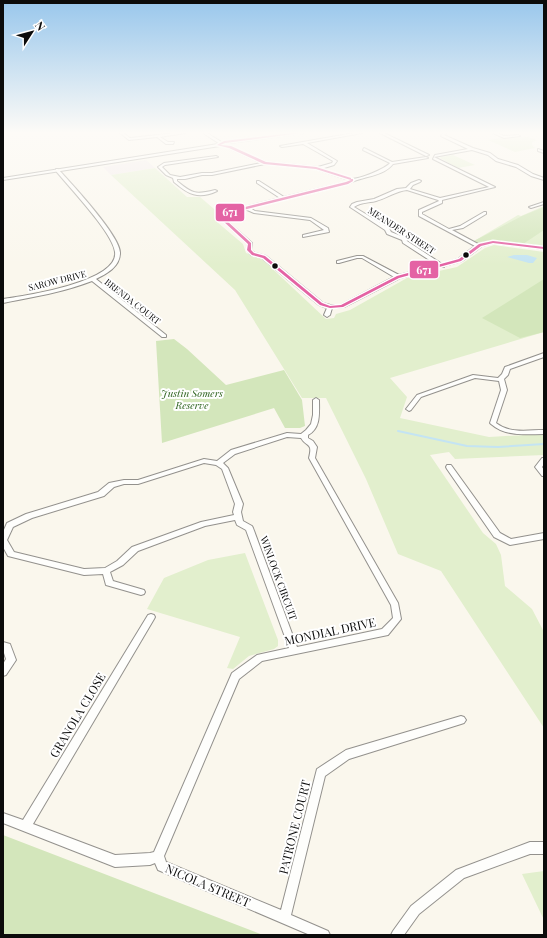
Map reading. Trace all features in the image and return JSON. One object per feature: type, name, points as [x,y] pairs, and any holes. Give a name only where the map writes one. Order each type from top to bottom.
[{"type":"street","points":[[3,179],[16,177]]},
{"type":"street","name":"SAROW DRIVE","points":[[3,301],[67,288],[93,279],[111,268],[119,254],[117,248],[99,220],[63,177]]},
{"type":"street","points":[[170,177],[185,178],[190,177]]},
{"type":"street","points":[[343,177],[352,180]]},
{"type":"street","points":[[366,177],[352,180],[347,183],[230,212],[225,216],[224,221],[250,244],[249,250],[264,257],[321,304],[330,307],[342,306],[398,277],[460,260],[478,246],[493,242],[544,248]]},
{"type":"street","points":[[419,181],[412,184],[407,189],[440,199],[493,187],[473,177]]},
{"type":"street","points":[[175,178],[175,181],[191,194],[198,195],[215,191]]},
{"type":"street","points":[[258,182],[283,198]]},
{"type":"street","name":"MEANDER STREET","points":[[407,189],[395,192],[382,198],[355,203],[352,207],[387,229],[389,233],[404,239],[405,242],[442,266]]},
{"type":"street","points":[[440,199],[441,202],[420,211],[420,215],[478,246]]},
{"type":"street","points":[[530,207],[544,203]]},
{"type":"street","points":[[246,208],[254,212],[311,219],[327,231],[306,236]]},
{"type":"street","points":[[448,230],[461,226],[485,213]]},
{"type":"street","points":[[338,262],[363,257],[398,277]]},
{"type":"street","name":"BRENDA COURT","points":[[93,279],[164,336]]},
{"type":"street","points":[[326,316],[330,307]]},
{"type":"street","points":[[501,380],[501,378],[505,375],[507,368],[544,355]]},
{"type":"street","points":[[409,409],[419,396],[475,376],[501,380]]},
{"type":"street","points":[[501,380],[504,390],[493,423],[498,428],[514,432],[544,432]]},
{"type":"street","points":[[218,463],[233,452],[287,435],[305,436],[304,434],[311,431],[314,427],[316,400]]},
{"type":"street","name":"MONDIAL DRIVE","points":[[158,856],[234,676],[260,658],[385,632],[397,619],[395,605],[312,458],[314,449],[312,443],[305,439],[305,436]]},
{"type":"street","points":[[544,460],[538,468],[544,474]]},
{"type":"street","points":[[204,461],[218,463],[224,468],[239,504],[237,512],[238,517],[204,524],[135,548],[120,563],[106,571],[84,572],[11,554],[4,538],[10,525],[29,516],[101,494],[112,485],[124,482],[138,482],[204,461]]},
{"type":"street","points":[[449,467],[497,535],[510,542],[544,536]]},
{"type":"street","name":"WINLOCK CIRCUIT","points":[[238,517],[240,523],[250,528],[294,651]]},
{"type":"street","points":[[106,571],[109,583],[141,592]]},
{"type":"street","name":"GRANOLA CLOSE","points":[[26,826],[151,617]]},
{"type":"street","points":[[3,646],[7,647],[11,660],[3,672]]},
{"type":"street","name":"PATRONE COURT","points":[[285,918],[321,773],[346,755],[461,720]]},
{"type":"street","name":"NICOLA STREET","points":[[3,818],[115,861],[150,859],[158,856],[162,866],[324,935]]},
{"type":"street","points":[[397,935],[415,910],[460,874],[530,848],[544,848]]},
{"type":"green space","points":[[113,177],[165,177],[187,197],[200,197],[220,214],[217,222],[243,244],[246,253],[261,258],[326,319],[334,318],[336,314],[350,310],[407,278],[457,267],[485,248],[494,245],[544,252],[544,332],[390,378],[407,397],[400,418],[489,437],[544,434],[544,455],[455,459],[449,452],[430,455],[483,533],[496,544],[501,555],[505,586],[532,609],[544,632],[544,728],[441,571],[398,554],[366,479],[326,398],[302,398],[235,290]]},
{"type":"green space","points":[[544,206],[544,246],[502,241],[479,243],[474,241],[518,215],[521,216]]},
{"type":"green space","points":[[544,207],[544,230],[523,244],[491,241],[478,244],[474,241],[522,216]]},
{"type":"green space","points":[[544,279],[544,332],[520,338],[482,318]]},
{"type":"green space","name":"Justin Somers Reserve","points":[[174,339],[226,385],[284,370],[302,400],[305,426],[300,428],[285,428],[274,408],[162,443],[156,341]]},
{"type":"green space","points":[[245,553],[278,640],[278,646],[274,649],[249,656],[233,669],[227,668],[240,637],[147,609],[164,578],[208,560]]},
{"type":"green space","points":[[3,835],[263,935],[3,935]]},
{"type":"green space","points":[[544,871],[544,920],[522,874]]},
{"type":"water","points":[[514,255],[527,255],[537,258],[533,263],[529,263],[507,257]]},
{"type":"waterway","points":[[398,431],[467,446],[498,447],[544,444]]},
{"type":"transit line","name":"671","points":[[343,177],[350,179]]},
{"type":"transit line","name":"671","points":[[352,180],[347,183],[230,212],[225,217],[225,221],[250,244],[249,250],[253,254],[264,257],[321,304],[330,307],[342,306],[398,277],[460,260],[480,245],[493,242],[544,248]]}]
